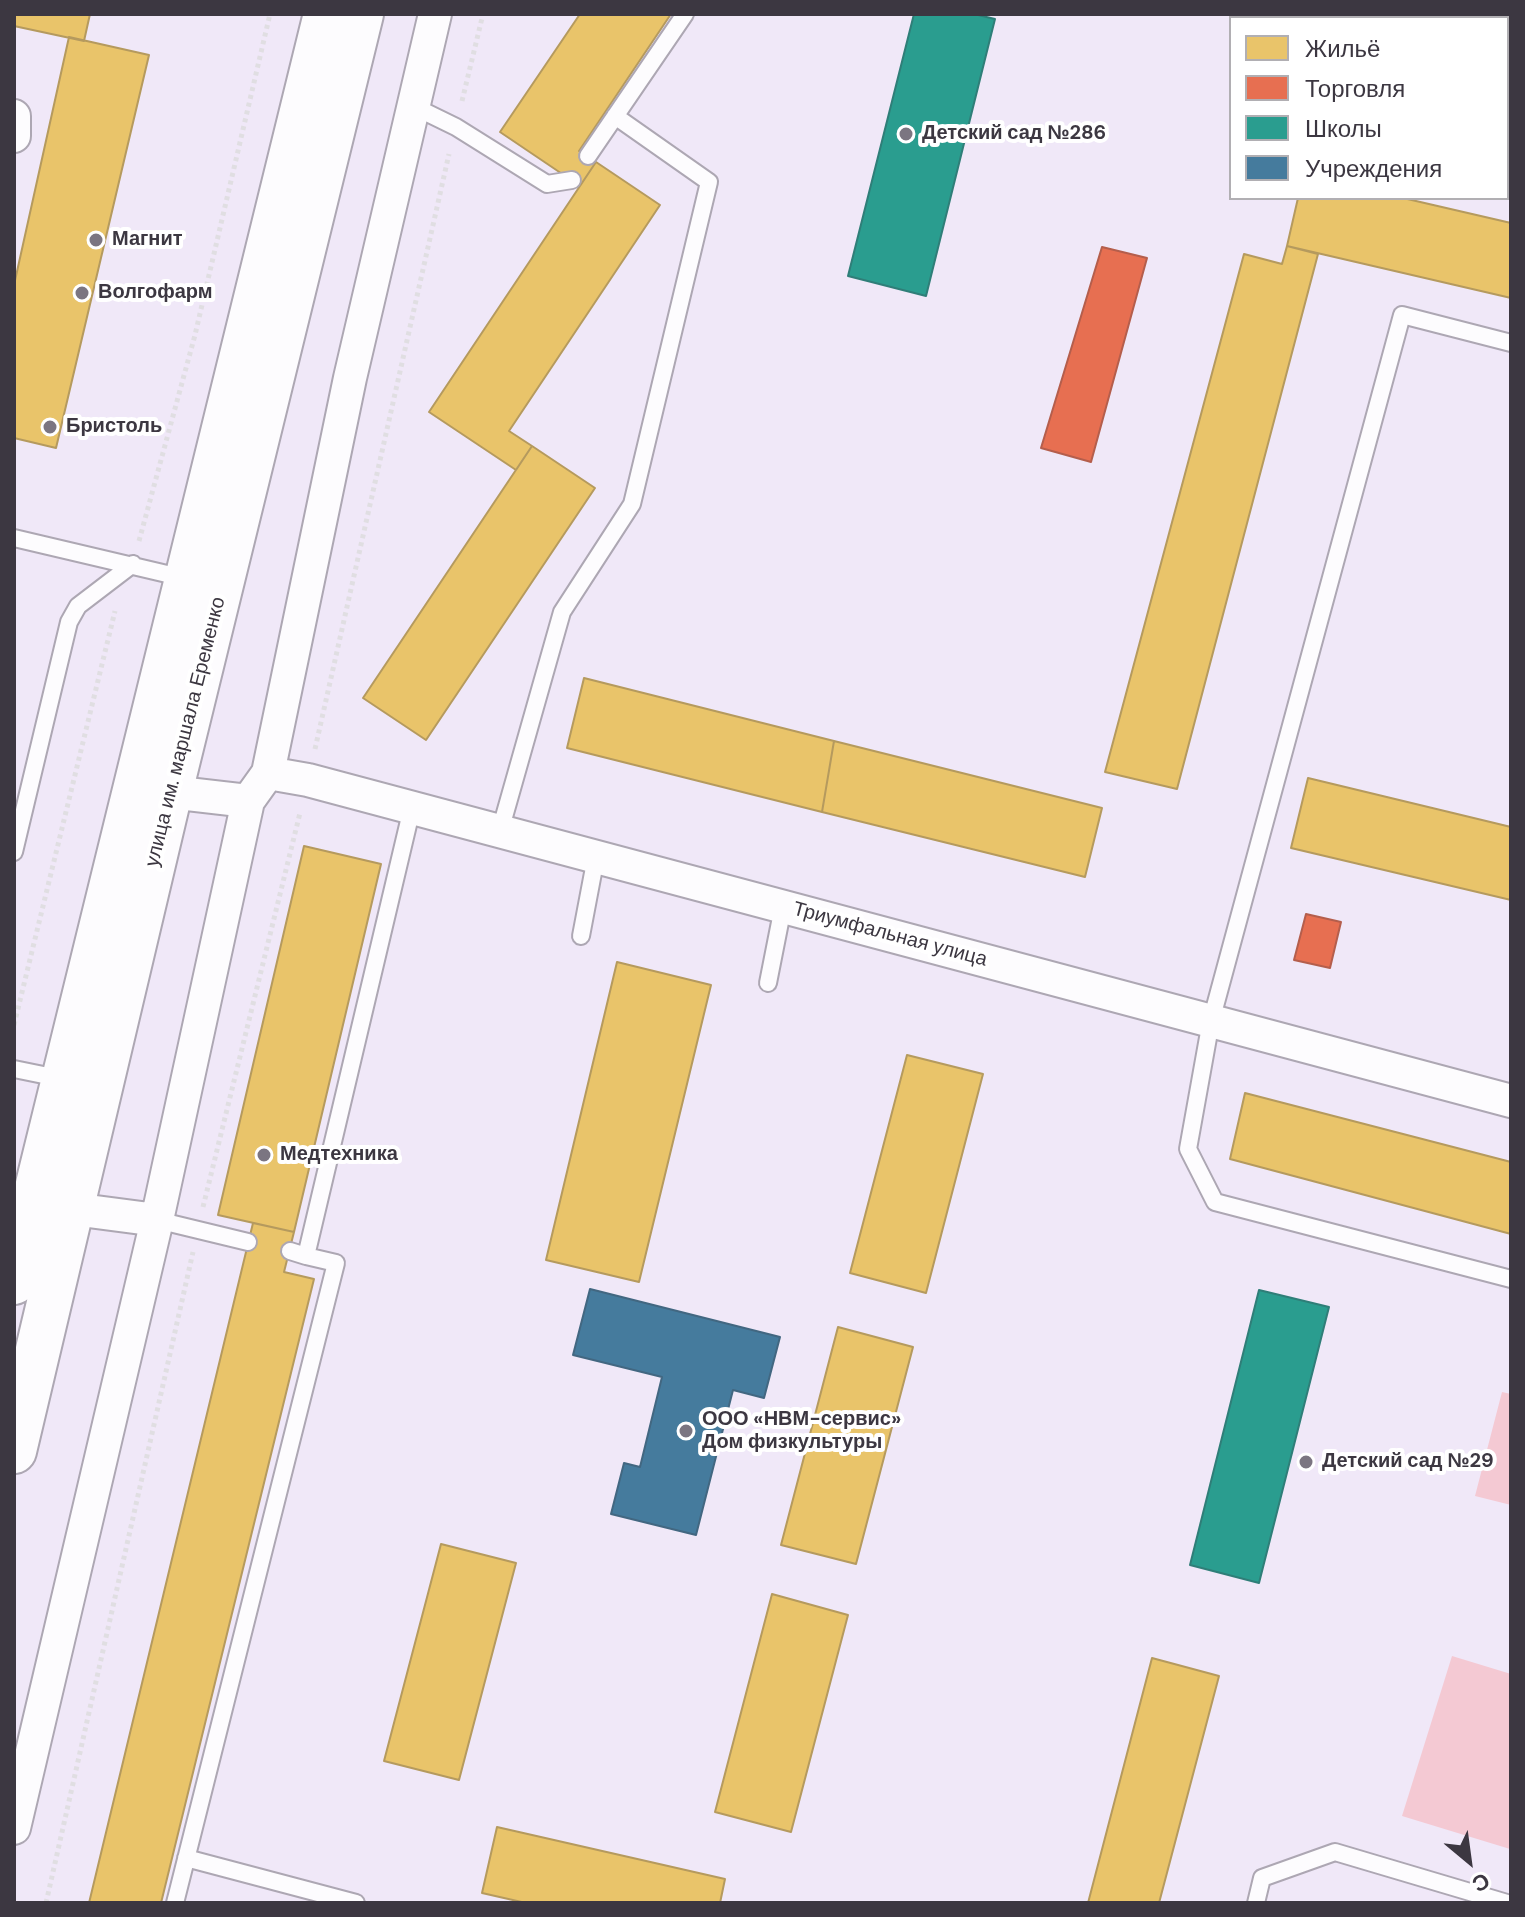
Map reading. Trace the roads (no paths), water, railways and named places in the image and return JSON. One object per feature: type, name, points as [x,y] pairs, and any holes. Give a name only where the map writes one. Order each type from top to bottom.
[{"type":"highway","name":"улица им. маршала Еременко","points":[[14,1282],[326,14]]},
{"type":"highway","name":"улица им. маршала Еременко","points":[[14,1451],[170,792],[361,14]]},
{"type":"street","points":[[14,1828],[157,1220],[248,801],[268,773],[350,378],[435,14]]},
{"type":"street","points":[[14,116],[14,136]]},
{"type":"street","name":"Триумфальная улица","points":[[268,773],[308,780],[1511,1101]]},
{"type":"street","points":[[170,792],[248,801]]},
{"type":"street","points":[[73,1209],[157,1220]]},
{"type":"lane","points":[[588,156],[685,14]]},
{"type":"lane","points":[[413,106],[456,127],[547,184],[572,180]]},
{"type":"lane","points":[[500,831],[562,612],[632,504],[709,182],[615,116]]},
{"type":"lane","points":[[1511,343],[1402,315],[1211,1021],[1188,1149],[1215,1202],[1511,1279]]},
{"type":"lane","points":[[14,538],[186,578]]},
{"type":"lane","points":[[14,852],[69,622],[78,606],[133,564]]},
{"type":"lane","points":[[306,1256],[412,808]]},
{"type":"lane","points":[[581,936],[596,857]]},
{"type":"lane","points":[[768,983],[783,907]]},
{"type":"lane","points":[[14,1069],[64,1079]]},
{"type":"lane","points":[[157,1220],[248,1242]]},
{"type":"lane","points":[[175,1903],[336,1263],[290,1251]]},
{"type":"lane","points":[[1256,1903],[1262,1878],[1335,1852],[1507,1903]]},
{"type":"lane","points":[[186,1858],[356,1903]]},
{"type":"place","name":"Детский сад №286","points":[[906,134]]},
{"type":"place","name":"Магнит","points":[[96,240]]},
{"type":"place","name":"Волгофарм","points":[[82,293]]},
{"type":"place","name":"Бристоль","points":[[50,427]]},
{"type":"place","name":"Медтехника","points":[[264,1155]]},
{"type":"place","name":"ООО «НВМ-сервис» Дом физкультуры","points":[[686,1431]]},
{"type":"place","name":"Детский сад №29","points":[[1306,1462]]}]
